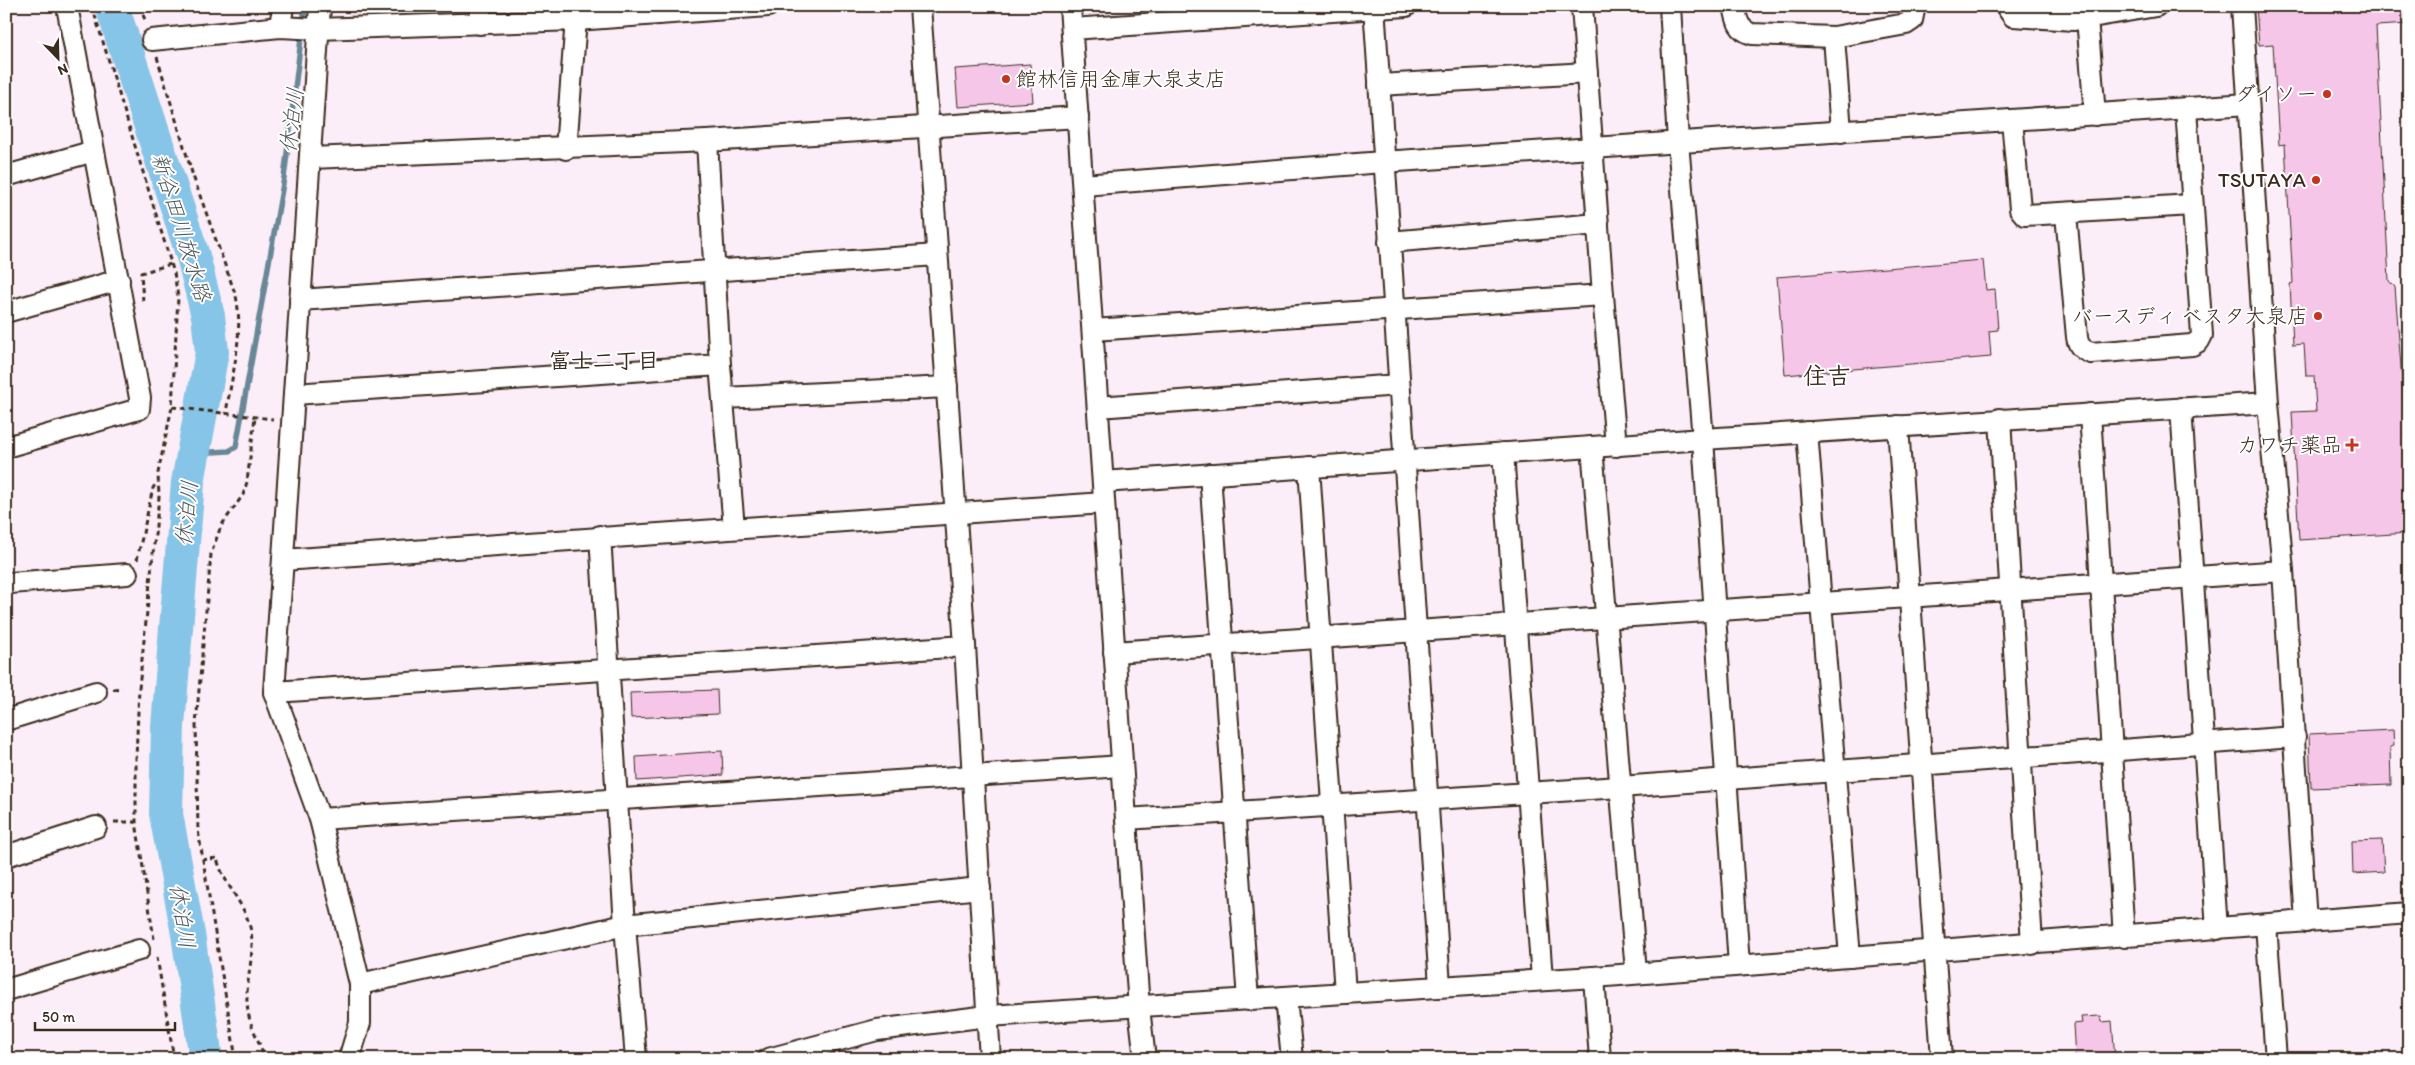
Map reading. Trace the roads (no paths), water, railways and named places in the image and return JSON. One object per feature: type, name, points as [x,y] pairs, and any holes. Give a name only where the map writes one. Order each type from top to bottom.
[{"type":"street","points":[[6,447],[139,409],[140,398],[119,280],[66,6]]},
{"type":"street","points":[[280,27],[283,6]]},
{"type":"street","points":[[320,6],[274,692],[320,820],[360,984],[360,1023],[349,1059]]},
{"type":"street","points":[[152,40],[280,27],[318,29],[480,15],[768,6]]},
{"type":"street","points":[[920,6],[974,775],[990,1059]]},
{"type":"street","points":[[1070,6],[1139,1008],[1145,1059]]},
{"type":"street","points":[[1072,29],[1406,6]]},
{"type":"street","points":[[1582,6],[1602,296],[1616,446]]},
{"type":"street","points":[[1670,6],[1678,142],[1703,439],[1739,965]]},
{"type":"street","points":[[1734,6],[1739,26],[1744,32],[1752,34],[1834,37],[1906,24],[1912,20],[1916,6]]},
{"type":"street","points":[[2006,6],[2013,16],[2087,18],[2156,6]]},
{"type":"street","points":[[2242,6],[2268,403],[2295,737],[2306,922]]},
{"type":"street","points":[[1374,7],[1440,986]]},
{"type":"street","points":[[566,149],[576,13]]},
{"type":"street","points":[[2087,18],[2095,115]]},
{"type":"street","points":[[1834,37],[1841,132]]},
{"type":"street","points":[[1379,85],[1587,73]]},
{"type":"street","points":[[1083,184],[2248,104]]},
{"type":"street","points":[[2066,214],[2077,337],[2078,344],[2083,350],[2091,353],[2192,346],[2199,341],[2202,335],[2186,109]]},
{"type":"street","points":[[311,158],[566,149],[1078,117]]},
{"type":"street","points":[[2012,120],[2020,208],[2025,215],[2192,205]]},
{"type":"street","points":[[708,141],[720,365],[734,528]]},
{"type":"street","points":[[6,176],[87,153]]},
{"type":"street","points":[[1389,242],[1598,224]]},
{"type":"street","points":[[300,300],[937,255]]},
{"type":"street","points":[[6,312],[119,280]]},
{"type":"street","points":[[1093,330],[1602,296]]},
{"type":"street","points":[[294,394],[720,365]]},
{"type":"street","points":[[1098,407],[1399,385]]},
{"type":"street","points":[[723,398],[947,387]]},
{"type":"street","points":[[1103,482],[1806,432],[2268,403]]},
{"type":"street","points":[[2181,408],[2217,929]]},
{"type":"street","points":[[2090,414],[2124,937]]},
{"type":"street","points":[[2000,419],[2032,944]]},
{"type":"street","points":[[1898,426],[1942,1059]]},
{"type":"street","points":[[1806,432],[1850,957]]},
{"type":"street","points":[[1592,447],[1636,972]]},
{"type":"street","points":[[1503,453],[1542,979]]},
{"type":"street","points":[[1309,467],[1345,993]]},
{"type":"street","points":[[1210,474],[1248,1000]]},
{"type":"street","points":[[283,560],[600,536],[1104,503]]},
{"type":"street","points":[[600,536],[618,800],[624,924],[636,1059]]},
{"type":"street","points":[[1114,652],[2283,570]]},
{"type":"street","points":[[7,579],[127,574]]},
{"type":"street","points":[[274,692],[965,646]]},
{"type":"street","points":[[6,720],[96,692]]},
{"type":"street","points":[[1126,819],[1620,787],[2295,737]]},
{"type":"street","points":[[320,820],[1122,766]]},
{"type":"street","points":[[6,856],[96,827]]},
{"type":"street","points":[[360,984],[624,924],[980,888]]},
{"type":"street","points":[[770,1058],[877,1030],[988,1016],[1139,1008],[1542,979],[1594,977],[1636,972],[2124,937],[2409,913]]},
{"type":"street","points":[[2266,925],[2276,1059]]},
{"type":"street","points":[[6,990],[150,948]]},
{"type":"street","points":[[1594,977],[1600,1059]]},
{"type":"street","points":[[1286,997],[1292,1059]]},
{"type":"waterway","name":"休泊川","points":[[112,6],[193,256],[208,316],[212,352],[188,482],[168,726],[166,814],[188,934],[206,1059]]},
{"type":"waterway","name":"休泊川","points":[[194,453],[229,451],[236,447],[284,178],[305,6]]},
{"type":"place","name":"館林信用金庫大泉支店","points":[[1006,79]]},
{"type":"place","name":"ダイソー","points":[[2327,94]]},
{"type":"place","name":"TSUTAYA","points":[[2316,180]]},
{"type":"place","name":"バースディ ベスタ大泉店","points":[[2318,316]]},
{"type":"place","name":"カワチ薬品","points":[[2352,445]]},
{"type":"district","name":"富士二丁目","points":[[604,360]]},
{"type":"district","name":"住吉","points":[[1827,376]]},
{"type":"water label","name":"新谷田川放水路","points":[[182,227]]}]
